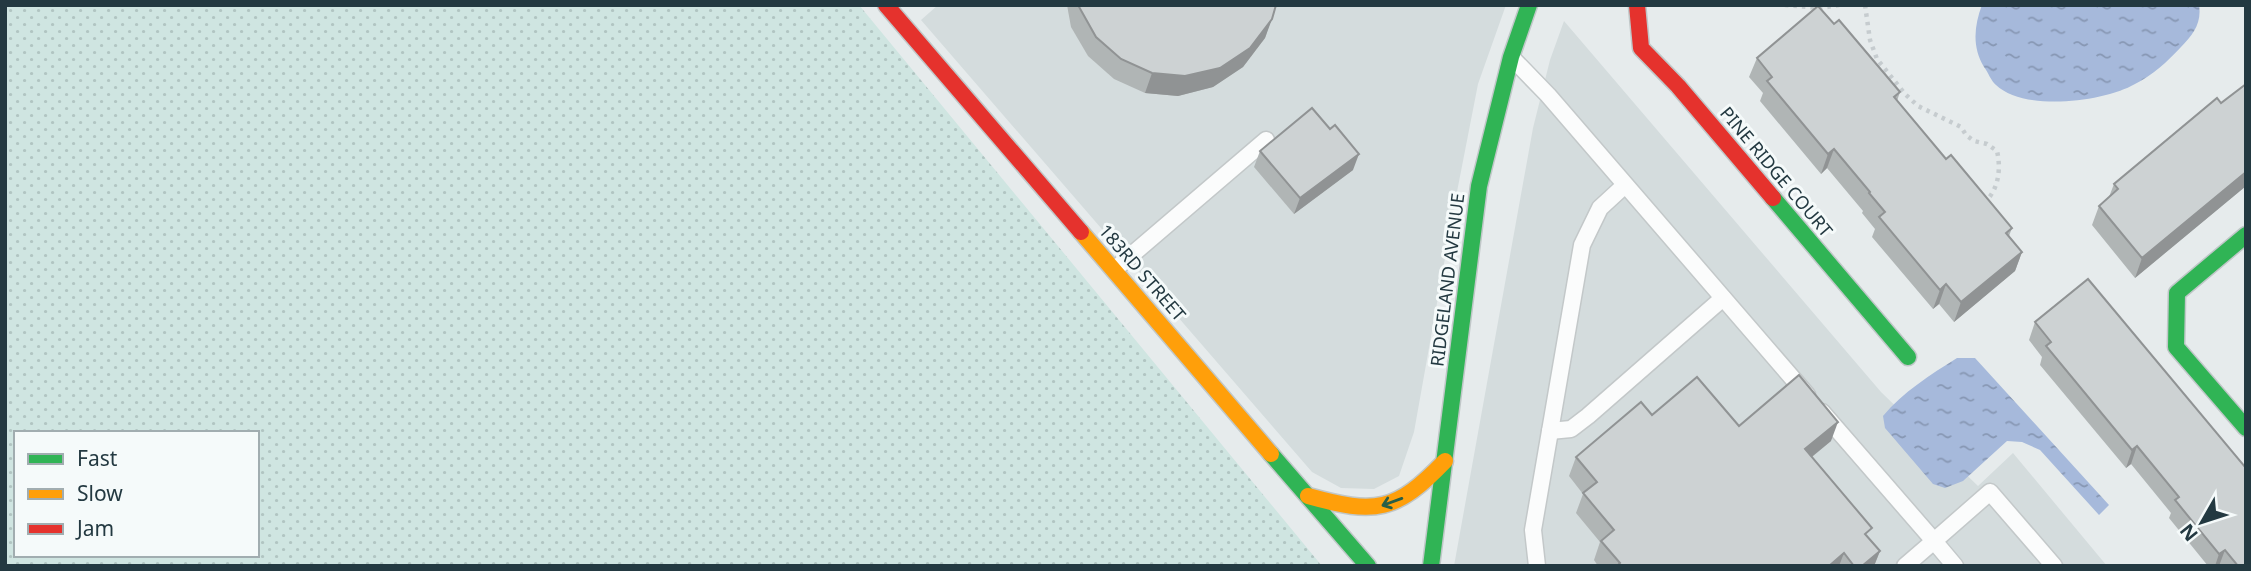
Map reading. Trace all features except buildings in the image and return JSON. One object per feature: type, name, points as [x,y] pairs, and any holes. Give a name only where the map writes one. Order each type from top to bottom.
[{"type":"street","name":"183RD STREET","points":[[887,5],[1368,566]]},
{"type":"street","name":"RIDGELAND AVENUE","points":[[1432,566],[1479,186],[1511,57],[1529,5]]},
{"type":"street","name":"PINE RIDGE COURT","points":[[1637,5],[1641,48],[1678,86],[1908,357]]},
{"type":"street","points":[[2246,235],[2177,293],[2176,347],[2246,428]]},
{"type":"street","points":[[1308,496],[1345,506],[1388,506],[1413,492],[1444,461]]},
{"type":"lane","points":[[1511,57],[1548,95],[1955,566]]},
{"type":"lane","points":[[1114,270],[1266,140]]},
{"type":"lane","points":[[1538,566],[1533,530],[1582,245],[1600,208],[1625,185]]},
{"type":"lane","points":[[1550,431],[1571,429],[1588,416],[1723,298]]},
{"type":"lane","points":[[1905,566],[1990,492],[2054,566]]},
{"type":"path","points":[[1785,5],[1820,8],[1840,5]]},
{"type":"path","points":[[1865,5],[1870,40],[1877,59],[1905,94],[1918,106],[1961,127],[1974,141],[1997,150],[2000,163],[1998,178],[1983,204]]},
{"type":"shaded area","points":[[938,5],[1506,5],[1478,84],[1414,432],[1399,476],[1374,489],[1341,488],[1312,472],[921,20]]},
{"type":"shaded area","points":[[1564,21],[1881,392],[1978,486],[2013,453],[2107,566],[1454,566],[1533,128],[1550,60]]},
{"type":"green space","points":[[5,5],[859,5],[1322,566],[5,566]]},
{"type":"water","points":[[1982,5],[2199,5],[2200,11],[2196,28],[2189,38],[2165,63],[2142,80],[2104,96],[2044,101],[2025,99],[2009,93],[1991,79],[1980,59],[1976,44],[1977,21]]},
{"type":"water","points":[[1957,358],[1975,358],[2109,505],[2099,515],[2040,450],[2022,442],[2007,441],[1963,481],[1945,488],[1933,484],[1885,428],[1883,416],[1927,377]]},
{"type":"traffic: fast","points":[[1431,566],[1479,186],[1511,57],[1529,5]]},
{"type":"traffic: fast","points":[[1773,198],[1908,357]]},
{"type":"traffic: fast","points":[[2246,235],[2177,293],[2176,347],[2246,428]]},
{"type":"traffic: fast","points":[[1271,454],[1368,566]]},
{"type":"traffic: slow","points":[[1081,232],[1271,454]]},
{"type":"traffic: slow","points":[[1308,496],[1351,506],[1384,505],[1412,491],[1445,461]]},
{"type":"traffic: jam","points":[[886,5],[1081,232]]},
{"type":"traffic: jam","points":[[1637,5],[1641,48],[1678,86],[1773,198]]}]
